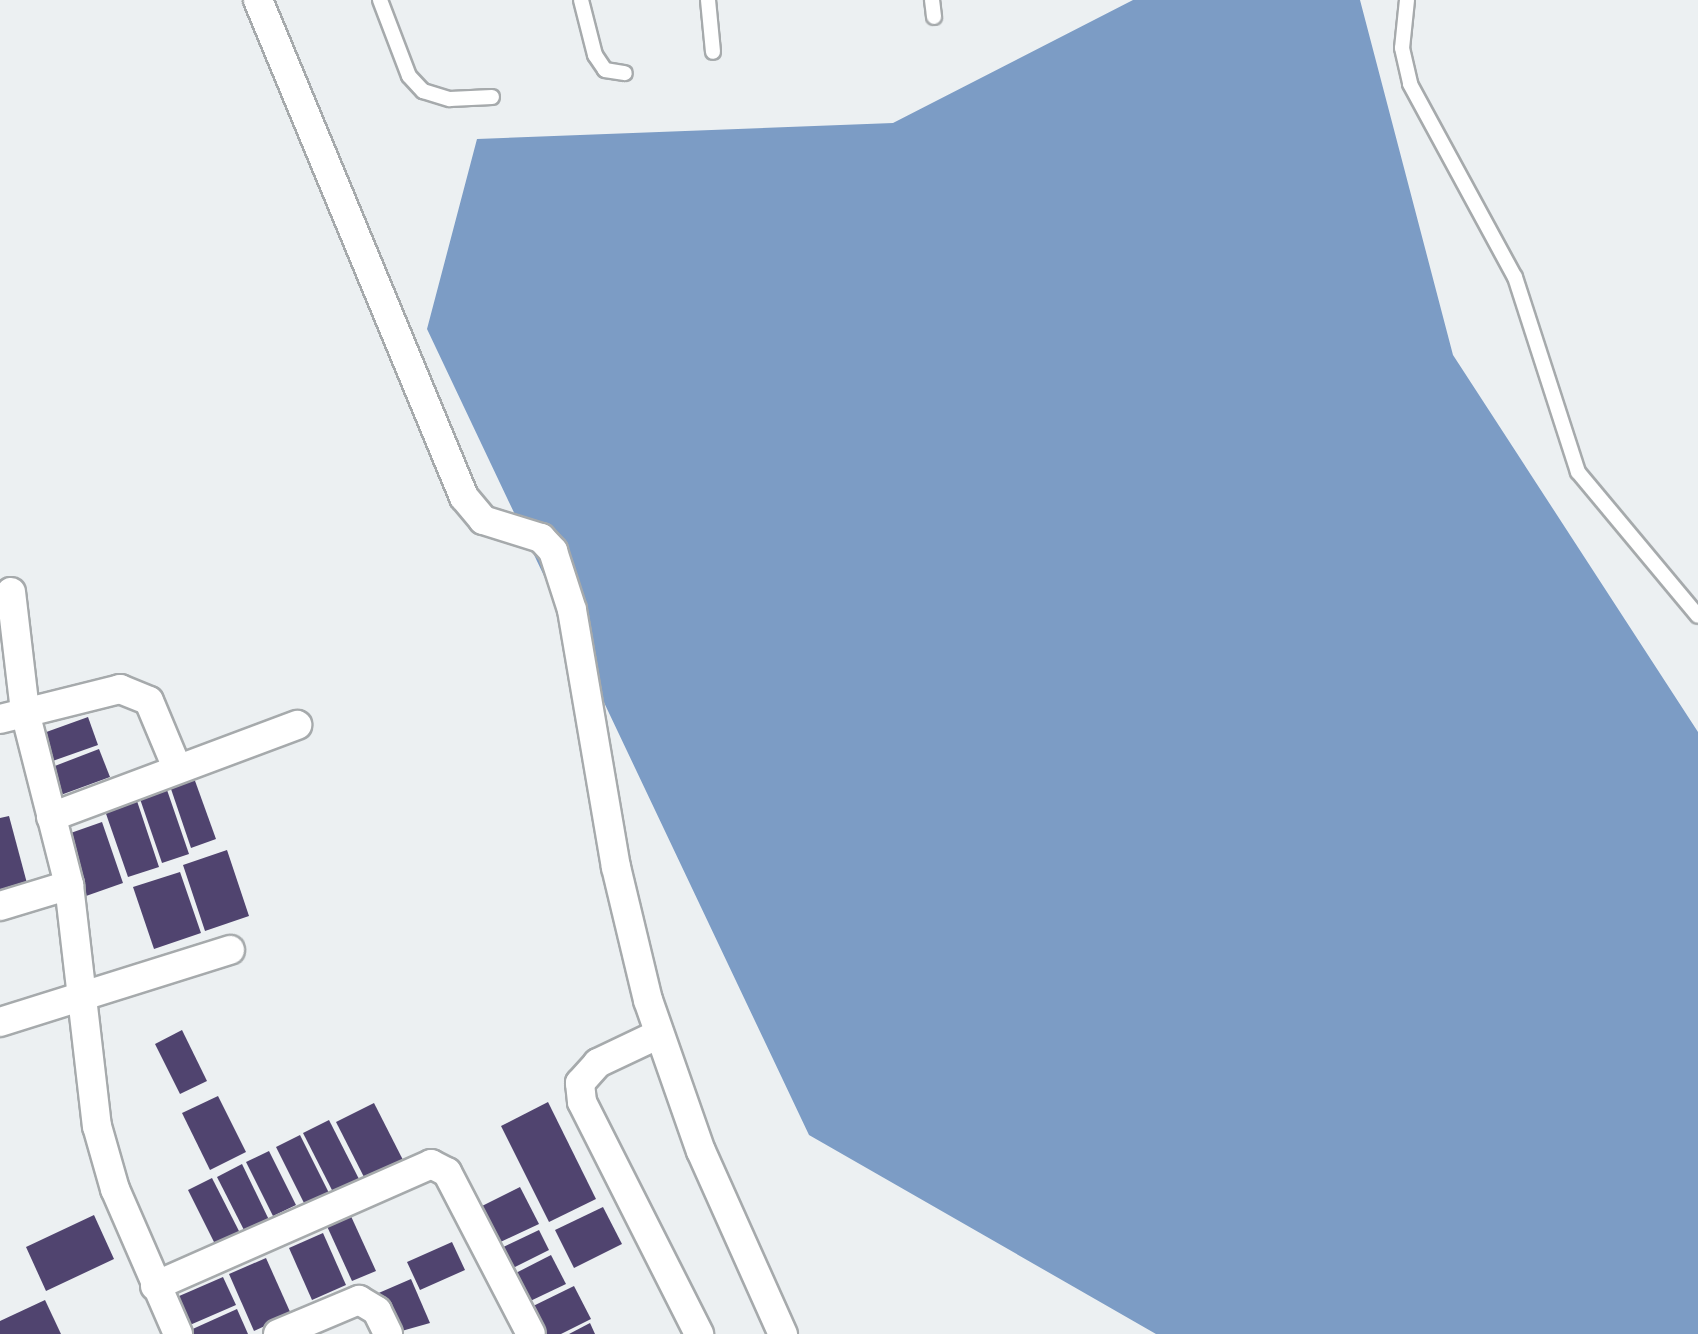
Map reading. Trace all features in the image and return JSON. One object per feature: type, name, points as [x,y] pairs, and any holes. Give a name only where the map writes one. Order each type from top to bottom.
[{"type":"street","points":[[258,0],[464,497],[483,520],[541,538],[562,573],[618,880],[659,1034],[701,1151],[783,1334]]},
{"type":"street","points":[[11,592],[12,716],[51,817],[69,885],[97,1126],[155,1286],[178,1334]]},
{"type":"street","points":[[12,716],[120,689],[149,701],[177,768]]},
{"type":"street","points":[[51,817],[297,725]]},
{"type":"street","points":[[0,906],[69,885]]},
{"type":"street","points":[[0,1022],[81,1001],[230,950]]},
{"type":"street","points":[[659,1034],[598,1063],[580,1083],[582,1102],[699,1334]]},
{"type":"street","points":[[155,1286],[431,1164],[447,1172],[531,1334]]},
{"type":"street","points":[[278,1334],[359,1300],[377,1311],[388,1334]]},
{"type":"lane","points":[[380,0],[409,76],[423,91],[450,99],[492,97]]},
{"type":"lane","points":[[581,0],[595,55],[605,70],[625,73]]},
{"type":"lane","points":[[708,0],[713,52]]},
{"type":"lane","points":[[932,0],[934,17]]},
{"type":"lane","points":[[1407,0],[1402,48],[1410,84],[1515,277],[1578,472],[1698,616]]},
{"type":"water","points":[[1133,0],[1360,0],[1453,355],[1698,732],[1698,1334],[1156,1334],[809,1135],[427,329],[477,139],[893,123]]},
{"type":"building","points":[[88,717],[98,745],[47,763],[38,735]]},
{"type":"building","points":[[99,749],[110,777],[58,796],[47,769]]},
{"type":"building","points":[[194,778],[216,839],[191,848],[170,786]]},
{"type":"building","points":[[166,787],[189,854],[162,863],[139,796]]},
{"type":"building","points":[[136,798],[159,867],[128,877],[104,808]]},
{"type":"building","points":[[9,816],[28,887],[0,894],[0,818]]},
{"type":"building","points":[[102,822],[123,883],[86,896],[65,835]]},
{"type":"building","points":[[227,850],[249,916],[205,931],[183,865]]},
{"type":"building","points":[[180,872],[201,933],[154,949],[133,887]]},
{"type":"building","points":[[182,1030],[207,1081],[180,1094],[155,1044]]},
{"type":"building","points":[[218,1096],[246,1152],[210,1170],[182,1113]]},
{"type":"building","points":[[548,1102],[596,1199],[549,1222],[501,1126]]},
{"type":"building","points":[[374,1103],[403,1160],[365,1179],[336,1122]]},
{"type":"building","points":[[329,1120],[360,1181],[334,1194],[303,1133]]},
{"type":"building","points":[[300,1135],[330,1195],[306,1207],[276,1147]]},
{"type":"building","points":[[269,1151],[296,1205],[273,1216],[246,1162]]},
{"type":"building","points":[[242,1164],[270,1222],[246,1234],[217,1177]]},
{"type":"building","points":[[212,1178],[241,1235],[217,1248],[188,1190]]},
{"type":"building","points":[[520,1187],[539,1224],[492,1246],[474,1210]]},
{"type":"building","points":[[603,1207],[622,1244],[574,1268],[555,1230]]},
{"type":"building","points":[[350,1214],[376,1271],[352,1281],[326,1224]]},
{"type":"building","points":[[94,1215],[114,1259],[46,1291],[26,1247]]},
{"type":"building","points":[[539,1230],[549,1250],[505,1272],[495,1251]]},
{"type":"building","points":[[323,1233],[346,1285],[312,1300],[289,1248]]},
{"type":"building","points":[[452,1242],[465,1270],[420,1290],[407,1262]]},
{"type":"building","points":[[551,1255],[566,1284],[524,1304],[510,1276]]},
{"type":"building","points":[[266,1258],[291,1314],[254,1331],[229,1274]]},
{"type":"building","points":[[223,1277],[236,1305],[183,1328],[170,1300]]},
{"type":"building","points":[[411,1279],[430,1323],[391,1334],[374,1295]]},
{"type":"building","points":[[574,1286],[591,1319],[561,1334],[538,1334],[525,1310]]},
{"type":"building","points":[[45,1300],[61,1334],[0,1334],[0,1321]]},
{"type":"building","points":[[237,1309],[248,1334],[186,1332]]},
{"type":"building","points":[[590,1323],[595,1334],[569,1334]]}]
